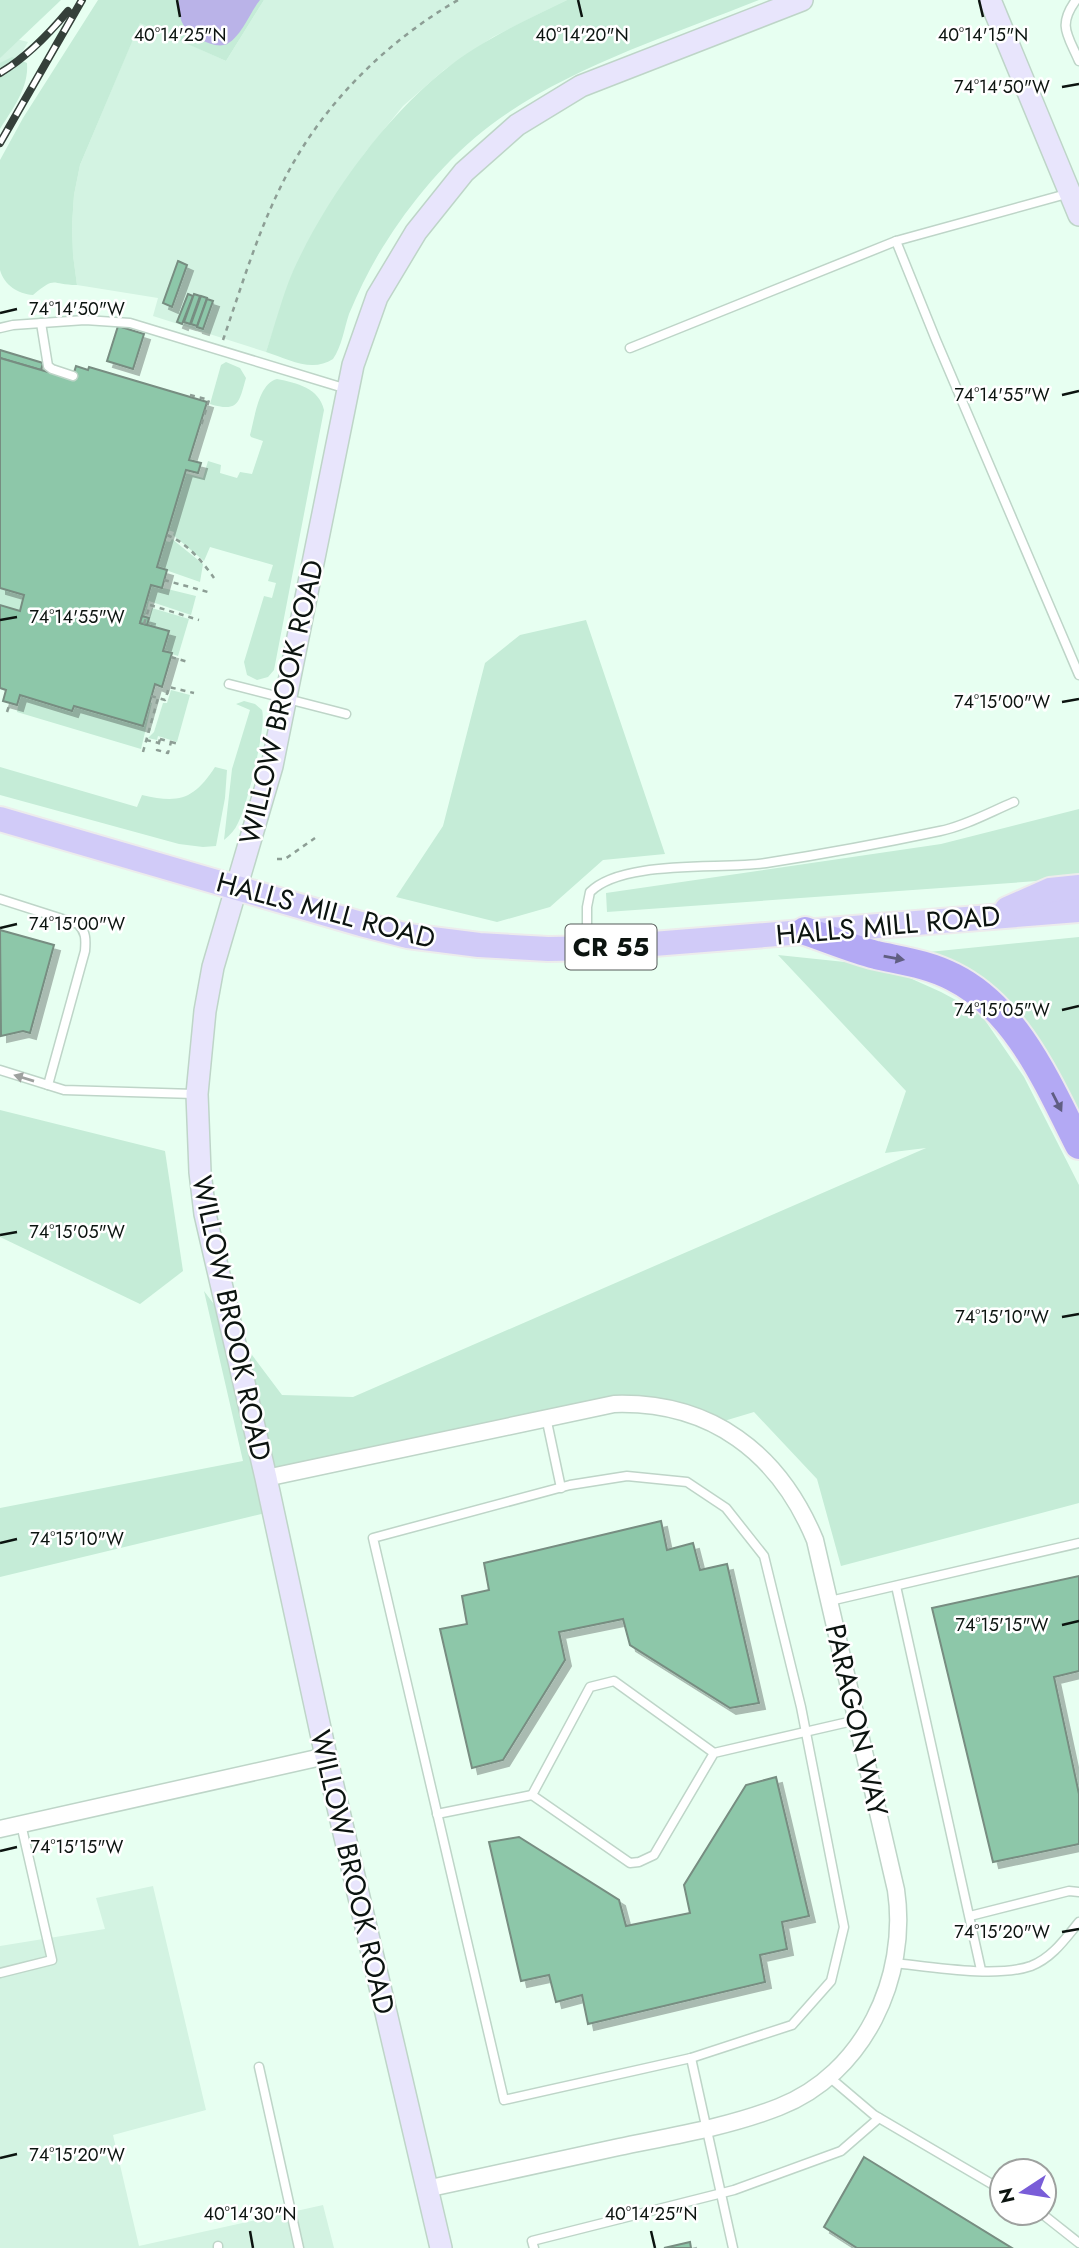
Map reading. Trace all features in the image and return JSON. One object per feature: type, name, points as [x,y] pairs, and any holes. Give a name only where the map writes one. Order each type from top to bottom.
[{"type":"highway","points":[[805,931],[876,955],[919,963],[953,977],[974,990],[1004,1018],[1029,1051],[1079,1145]]},
{"type":"main road","name":"HALLS MILL ROAD","points":[[0,819],[361,924],[429,940],[500,947],[587,949],[1079,910]]},
{"type":"main road","points":[[990,916],[1051,890],[1079,887]]},
{"type":"street","name":"WILLOW BROOK ROAD","points":[[441,2248],[326,1756],[205,1214],[200,1172],[197,1094],[200,1049],[213,967],[272,766],[353,365],[377,297],[416,232],[464,172],[517,125],[581,86],[802,0]]},
{"type":"street","points":[[990,0],[1079,215]]},
{"type":"street","name":"PARAGON WAY","points":[[266,1478],[614,1404],[638,1404],[680,1411],[727,1431],[766,1461],[793,1494],[815,1540],[897,1897],[899,1935],[895,1963],[884,2001],[876,2017],[846,2058],[808,2091],[778,2107],[706,2128],[426,2189]]},
{"type":"street","points":[[0,1829],[326,1756]]},
{"type":"lane","points":[[1076,0],[1066,13],[1064,25],[1079,61]]},
{"type":"lane","points":[[630,348],[896,241],[1070,193]]},
{"type":"lane","points":[[896,241],[1079,676]]},
{"type":"lane","points":[[0,328],[85,320],[130,323],[348,389]]},
{"type":"lane","points":[[41,323],[48,366],[73,376]]},
{"type":"lane","points":[[229,684],[346,714]]},
{"type":"lane","points":[[587,949],[587,907],[590,892],[605,881],[618,876],[652,870],[763,863],[943,831],[1014,803]]},
{"type":"lane","points":[[0,899],[78,924],[86,939],[48,1085]]},
{"type":"lane","points":[[0,1070],[64,1090],[197,1094]]},
{"type":"lane","points":[[546,1418],[561,1488]]},
{"type":"lane","points":[[627,1476],[687,1482],[726,1508],[764,1556],[806,1732],[844,1927],[831,1981],[792,2025],[691,2058],[504,2100],[373,1538],[561,1488],[627,1476]]},
{"type":"lane","points":[[830,1601],[1079,1543]]},
{"type":"lane","points":[[896,1586],[981,1970]]},
{"type":"lane","points":[[532,1796],[590,1687],[614,1681],[714,1753]]},
{"type":"lane","points":[[437,1814],[532,1796],[630,1863],[639,1862],[654,1855],[714,1753],[857,1720]]},
{"type":"lane","points":[[0,1973],[52,1960],[20,1824]]},
{"type":"lane","points":[[970,1916],[1069,1891],[1079,1892]]},
{"type":"lane","points":[[895,1963],[997,1971],[1031,1966],[1057,1949],[1079,1922]]},
{"type":"lane","points":[[691,2058],[733,2248]]},
{"type":"lane","points":[[259,2067],[299,2248]]},
{"type":"lane","points":[[828,2076],[879,2118],[988,2182]]},
{"type":"lane","points":[[534,2248],[532,2241],[720,2194],[841,2151],[879,2118]]},
{"type":"lane","points":[[1058,2226],[1079,2243]]},
{"type":"path","points":[[220,350],[270,210],[283,181],[310,136],[344,92],[383,53],[458,0]]},
{"type":"path","points":[[190,395],[209,401],[200,429]]},
{"type":"path","points":[[167,535],[195,555],[214,578]]},
{"type":"path","points":[[164,579],[208,592]]},
{"type":"path","points":[[144,624],[150,605],[199,620]]},
{"type":"path","points":[[171,657],[188,662]]},
{"type":"path","points":[[151,696],[165,701],[169,687],[194,694]]},
{"type":"path","points":[[143,752],[158,698]]},
{"type":"path","points":[[7,712],[10,703]]},
{"type":"path","points":[[171,742],[168,753],[157,750],[160,739],[179,744]]},
{"type":"path","points":[[146,740],[159,743]]},
{"type":"path","points":[[276,859],[285,859],[315,838]]},
{"type":"shaded area","points":[[0,0],[61,0],[0,58]]},
{"type":"shaded area","points":[[98,0],[264,0],[226,61],[140,23],[80,165],[72,225],[77,285],[54,282],[33,295],[27,294],[8,284],[0,270],[0,160],[23,118]]},
{"type":"shaded area","points":[[179,0],[260,0],[237,35],[227,44],[216,45],[187,30],[180,17]]},
{"type":"shaded area","points":[[264,0],[567,0],[493,37],[444,70],[403,106],[364,154],[324,214],[293,272],[266,352],[153,316],[158,298],[77,285],[72,225],[80,165],[140,22],[226,61]]},
{"type":"shaded area","points":[[567,0],[759,0],[591,67],[528,100],[499,119],[452,159],[424,189],[399,222],[362,285],[333,359],[317,365],[308,365],[266,352],[289,281],[306,244],[357,163],[377,138],[419,92],[457,61],[503,32]]},
{"type":"shaded area","points":[[0,35],[28,42],[0,90]]},
{"type":"shaded area","points":[[12,57],[27,63],[27,72],[19,98],[0,129],[0,63]]},
{"type":"shaded area","points":[[226,362],[240,368],[246,378],[239,399],[227,407],[210,404],[221,365]]},
{"type":"shaded area","points":[[277,379],[306,388],[317,396],[324,410],[274,670],[268,677],[257,680],[247,675],[244,662],[264,596],[272,598],[276,583],[268,581],[273,565],[210,547],[204,561],[173,535],[174,532],[168,530],[185,473],[203,478],[208,461],[221,465],[220,473],[237,478],[240,472],[252,474],[263,441],[250,435],[256,411],[265,387]]},
{"type":"shaded area","points":[[172,539],[203,564],[200,582],[157,567],[165,541],[170,542]]},
{"type":"shaded area","points":[[151,585],[196,596],[191,615],[149,601],[145,617],[142,616]]},
{"type":"shaded area","points":[[0,588],[24,595],[20,611],[0,605]]},
{"type":"shaded area","points":[[152,608],[189,619],[178,656],[163,651],[147,625]]},
{"type":"shaded area","points":[[586,620],[665,854],[603,860],[550,907],[497,922],[396,897],[443,826],[485,663],[520,635]]},
{"type":"shaded area","points":[[171,690],[190,695],[177,742],[158,736],[157,740],[148,738],[154,732],[163,703],[167,703]]},
{"type":"shaded area","points":[[20,695],[72,711],[74,706],[152,703],[141,749],[17,712]]},
{"type":"shaded area","points":[[244,701],[255,704],[262,710],[262,732],[242,814],[235,828],[224,840],[232,769],[250,710],[236,704]]},
{"type":"shaded area","points":[[0,767],[137,807],[142,795],[176,799],[193,792],[215,767],[227,770],[216,846],[179,844],[0,795]]},
{"type":"shaded area","points":[[1079,809],[1079,878],[607,912],[606,893],[941,844]]},
{"type":"shaded area","points":[[1079,937],[1079,1127],[978,981],[929,952]]},
{"type":"shaded area","points":[[778,955],[883,966],[941,992],[980,1013],[1024,1077],[1079,1185],[1079,1503],[841,1566],[817,1479],[754,1412],[714,1424],[614,1401],[266,1474],[274,1511],[0,1577],[0,1508],[243,1461],[204,1291],[282,1395],[353,1397],[926,1148],[885,1153],[906,1091]]},
{"type":"shaded area","points":[[0,1110],[165,1151],[183,1271],[140,1304],[0,1237]]},
{"type":"shaded area","points":[[153,1886],[206,2110],[113,2135],[139,2246],[323,2205],[334,2248],[0,2248],[0,1946],[105,1929],[96,1898]]},
{"type":"building","points":[[178,261],[187,265],[172,307],[163,303]]},
{"type":"building","points":[[188,294],[193,296],[182,324],[177,322]]},
{"type":"building","points":[[194,294],[200,296],[190,324],[184,322]]},
{"type":"building","points":[[201,296],[207,298],[197,326],[191,324]]},
{"type":"building","points":[[207,299],[213,301],[203,329],[197,327]]},
{"type":"building","points":[[118,326],[144,334],[133,369],[107,361]]},
{"type":"building","points":[[0,350],[43,363],[41,370],[0,358]]},
{"type":"building","points":[[0,358],[72,379],[76,366],[88,370],[89,367],[207,402],[189,460],[201,463],[198,473],[186,470],[157,567],[167,570],[162,588],[151,585],[140,623],[169,631],[163,651],[172,653],[162,687],[155,684],[143,726],[74,706],[72,711],[20,695],[17,705],[3,701],[6,690],[0,688],[0,605],[20,611],[24,595],[0,588]]},
{"type":"building","points":[[142,616],[149,618],[147,625],[140,623]]},
{"type":"building","points":[[0,930],[54,945],[30,1033],[23,1031],[1,1036]]},
{"type":"building","points":[[661,1521],[667,1550],[693,1543],[700,1570],[727,1564],[759,1703],[730,1708],[630,1645],[623,1619],[559,1632],[565,1660],[503,1760],[472,1768],[440,1629],[467,1624],[462,1596],[489,1590],[484,1563]]},
{"type":"building","points":[[1079,1576],[1079,1671],[1054,1677],[1079,1794],[1079,1844],[993,1862],[932,1608]]},
{"type":"building","points":[[776,1777],[809,1916],[782,1922],[787,1949],[760,1955],[765,1982],[588,2024],[582,1995],[556,2002],[549,1975],[521,1981],[489,1842],[519,1837],[619,1900],[626,1926],[690,1913],[684,1885],[746,1785]]},
{"type":"building","points":[[864,2157],[1012,2248],[857,2248],[824,2227]]},
{"type":"building","points":[[690,2242],[691,2248],[664,2248]]},
{"type":"railway","points":[[0,143],[82,0]]},
{"type":"railway","points":[[0,73],[37,45],[68,11]]}]
